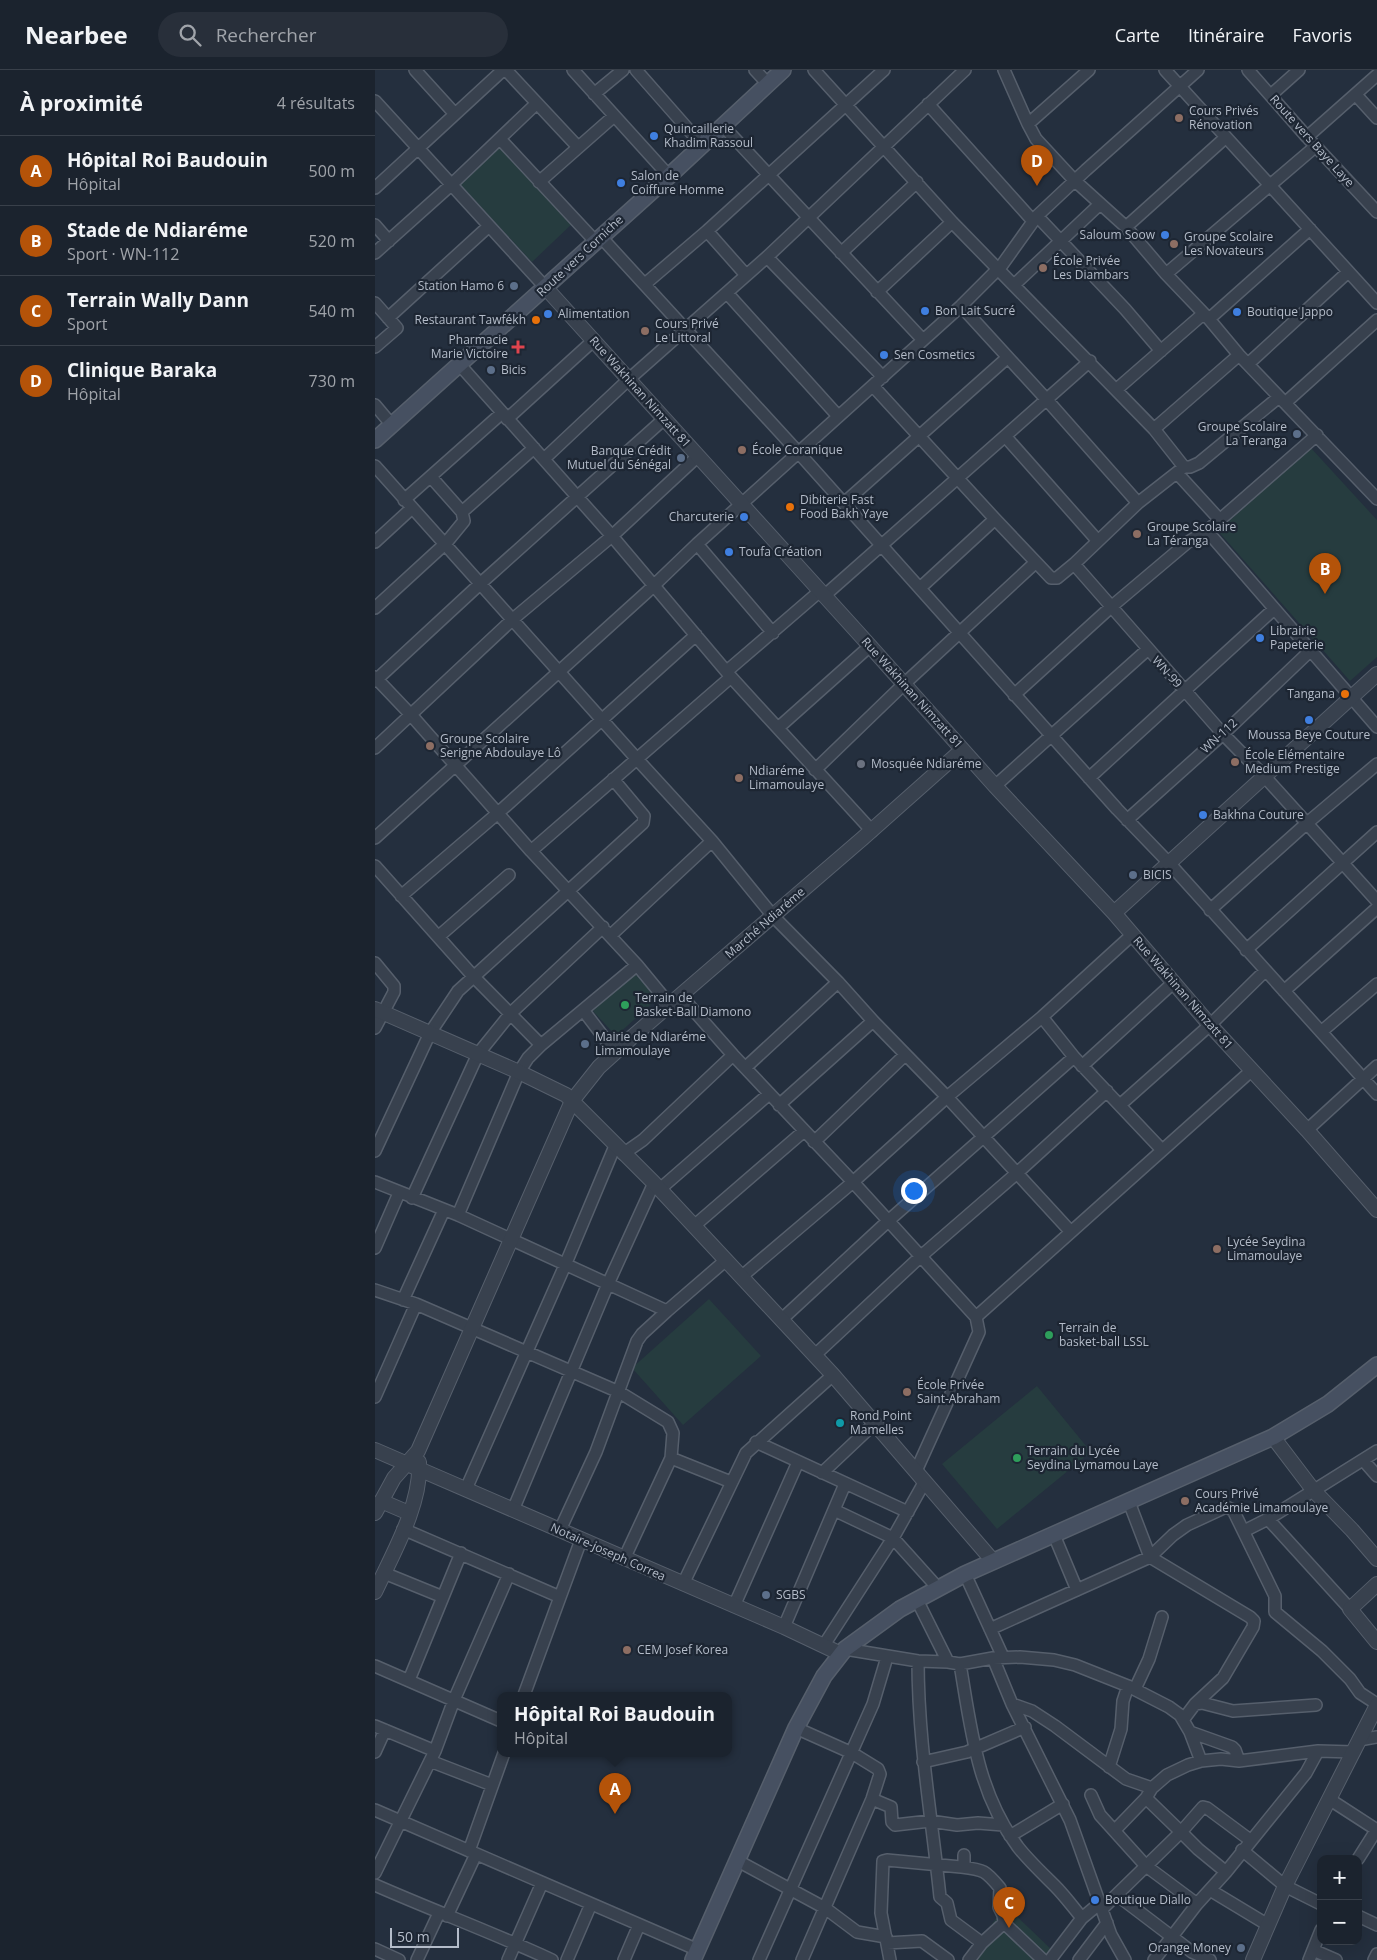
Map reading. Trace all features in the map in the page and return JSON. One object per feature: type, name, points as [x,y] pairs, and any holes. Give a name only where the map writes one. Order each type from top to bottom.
[{"type":"main road","name":"Route vers Corniche","points":[[375,440],[669,176],[783,70]]},
{"type":"main road","points":[[696,1955],[796,1728],[824,1676],[843,1651],[881,1622],[965,1574],[1273,1436],[1328,1404],[1376,1368]]},
{"type":"street","points":[[415,70],[455,114]]},
{"type":"street","points":[[573,70],[669,176]]},
{"type":"street","points":[[594,94],[623,70]]},
{"type":"street","points":[[635,70],[702,145]]},
{"type":"street","points":[[755,70],[768,84]]},
{"type":"street","points":[[814,70],[847,104],[952,222],[1090,361],[1154,429],[1181,470],[1220,520]]},
{"type":"street","points":[[645,284],[707,231],[884,70]]},
{"type":"street","points":[[544,459],[628,380],[767,257],[965,70]]},
{"type":"street","points":[[1004,70],[1036,139],[1074,180],[1126,227],[1165,274],[1377,499]]},
{"type":"street","points":[[1028,124],[1089,70]]},
{"type":"street","points":[[1165,70],[1377,303]]},
{"type":"street","points":[[375,838],[961,306],[998,269],[1035,219],[1074,180],[1198,70]]},
{"type":"street","name":"Route vers Baye Laye","points":[[1248,70],[1377,212]]},
{"type":"street","points":[[1271,95],[1299,70]]},
{"type":"street","points":[[375,188],[501,71],[537,103],[578,147]]},
{"type":"street","points":[[1307,137],[1377,75]]},
{"type":"street","points":[[1356,95],[1377,118]]},
{"type":"street","points":[[375,253],[501,139],[537,103]]},
{"type":"street","points":[[928,104],[1035,219],[1061,240],[1161,350]]},
{"type":"street","points":[[378,110],[419,148],[545,288]]},
{"type":"street","points":[[539,182],[614,116]]},
{"type":"street","points":[[723,126],[923,340]]},
{"type":"street","points":[[1126,227],[1225,138]]},
{"type":"street","points":[[501,139],[539,182],[645,284],[960,632],[1089,778],[1377,1094]]},
{"type":"street","points":[[1165,274],[1316,146]]},
{"type":"street","points":[[841,253],[917,182]]},
{"type":"street","points":[[1014,285],[1100,204]]},
{"type":"street","points":[[877,292],[952,222]]},
{"type":"street","points":[[375,225],[389,241]]},
{"type":"street","points":[[388,318],[489,226]]},
{"type":"street","points":[[1117,389],[1161,350],[1206,317],[1310,229]]},
{"type":"street","points":[[707,231],[747,275]]},
{"type":"street","points":[[767,257],[883,378]]},
{"type":"street","points":[[1249,364],[1348,272]]},
{"type":"street","name":"Rue Wakhinan Nimzatt 81","points":[[545,288],[594,340],[962,750],[1114,913],[1210,1025],[1307,1130],[1377,1210]]},
{"type":"street","points":[[727,293],[838,416]]},
{"type":"street","points":[[375,303],[397,328],[375,346]]},
{"type":"street","points":[[961,306],[1138,503]]},
{"type":"street","points":[[873,386],[1035,563],[1049,577],[1054,579],[1074,564],[1097,540],[1138,503],[1181,470],[1199,463],[1282,400],[1377,320]]},
{"type":"street","points":[[375,542],[431,477],[594,340]]},
{"type":"street","points":[[1154,429],[1239,354]]},
{"type":"street","points":[[844,504],[1007,358]]},
{"type":"street","points":[[531,851],[613,779],[773,632],[880,545],[1090,361]]},
{"type":"street","points":[[459,364],[612,536],[729,674],[872,831]]},
{"type":"street","points":[[375,405],[391,424]]},
{"type":"street","points":[[664,419],[376,679],[412,716],[531,851],[606,932],[637,965],[746,1068],[804,1132],[853,1182],[887,1222],[975,1317],[979,1332],[908,1512],[824,1645]]},
{"type":"street","points":[[1014,695],[1111,607],[1188,542],[1207,531],[1317,435]]},
{"type":"street","points":[[1005,436],[1097,540]]},
{"type":"street","points":[[462,512],[534,448]]},
{"type":"street","points":[[375,748],[412,716],[513,619],[612,536],[698,456]]},
{"type":"street","points":[[375,466],[446,543],[636,758],[712,840],[773,916],[839,982],[873,1021],[947,1097],[1071,1232]]},
{"type":"street","points":[[375,608],[446,543],[463,524],[465,518],[462,512],[431,477]]},
{"type":"street","points":[[919,588],[995,519]]},
{"type":"street","points":[[1207,531],[1377,727]]},
{"type":"street","points":[[697,544],[773,632]]},
{"type":"street","points":[[815,770],[904,684],[1035,563]]},
{"type":"street","name":"WN-99","points":[[1074,564],[1147,650],[1377,901]]},
{"type":"street","points":[[1089,778],[1274,609]]},
{"type":"street","points":[[401,896],[498,813],[696,634]]},
{"type":"street","points":[[778,728],[870,646]]},
{"type":"street","points":[[995,786],[1147,650]]},
{"type":"street","name":"WN-112","points":[[1127,820],[1223,734],[1310,651]]},
{"type":"street","points":[[1114,913],[1377,674]]},
{"type":"street","name":"Marché Ndiaréme","points":[[418,1451],[572,1101],[599,1066],[872,831],[962,750]]},
{"type":"street","points":[[1210,910],[1306,824],[1377,764]]},
{"type":"street","points":[[375,1151],[430,1033],[448,1004],[473,976],[645,821],[644,816],[613,779]]},
{"type":"street","points":[[1246,950],[1377,832]]},
{"type":"street","points":[[412,1198],[478,1054],[511,1013],[712,840]]},
{"type":"street","points":[[375,866],[473,976],[541,1044]]},
{"type":"street","points":[[438,937],[509,875]]},
{"type":"street","points":[[1284,992],[1377,908]]},
{"type":"street","points":[[741,1277],[853,1182],[947,1097],[1043,1017],[1132,935]]},
{"type":"street","points":[[375,963],[394,986],[394,992],[379,1010],[375,1028]]},
{"type":"street","points":[[458,1215],[519,1072],[528,1058],[541,1044],[637,965]]},
{"type":"street","points":[[1120,1105],[1210,1025],[1265,971]]},
{"type":"street","points":[[746,1068],[839,982]]},
{"type":"street","points":[[1082,1066],[1173,983]]},
{"type":"street","points":[[1321,1032],[1377,984]]},
{"type":"street","points":[[379,1010],[519,1072],[561,1092],[572,1101],[657,1186],[833,1375],[993,1561]]},
{"type":"street","points":[[583,1010],[615,1052]]},
{"type":"street","points":[[1043,1017],[1082,1066],[1162,1150]]},
{"type":"street","points":[[779,1105],[873,1021]]},
{"type":"street","points":[[466,1489],[566,1263],[619,1150],[643,1140],[733,1055]]},
{"type":"street","points":[[814,1142],[905,1055]]},
{"type":"street","points":[[781,1320],[887,1222],[1074,1056]]},
{"type":"street","points":[[1307,1130],[1377,1066]]},
{"type":"street","points":[[975,1317],[1251,1071]]},
{"type":"street","points":[[815,1356],[920,1257],[1017,1173],[1107,1091]]},
{"type":"street","points":[[513,1510],[608,1284],[657,1186],[769,1094]]},
{"type":"street","points":[[694,1226],[804,1132]]},
{"type":"street","points":[[375,1182],[458,1215],[667,1311]]},
{"type":"street","points":[[375,1248],[399,1193]]},
{"type":"street","points":[[403,1300],[444,1210]]},
{"type":"street","points":[[559,1530],[597,1452],[641,1334],[726,1260]]},
{"type":"street","points":[[375,1290],[416,1304],[619,1392],[668,1422],[673,1433],[671,1458],[624,1559]]},
{"type":"street","points":[[375,1397],[416,1304]]},
{"type":"street","points":[[683,1584],[746,1453],[756,1442],[833,1375]]},
{"type":"street","points":[[822,1473],[875,1423]]},
{"type":"street","points":[[1273,1436],[1314,1491],[1377,1559]]},
{"type":"street","points":[[756,1442],[908,1512]]},
{"type":"street","name":"Notaire-joseph Correa","points":[[375,1450],[824,1645],[843,1651]]},
{"type":"street","points":[[409,1513],[378,1507],[393,1478],[418,1451]]},
{"type":"street","points":[[375,1592],[403,1529],[417,1491],[420,1470],[418,1451]]},
{"type":"street","points":[[1244,1531],[1268,1519],[1377,1451]]},
{"type":"street","points":[[671,1458],[731,1482]]},
{"type":"street","points":[[1363,1460],[1377,1476]]},
{"type":"street","points":[[734,1606],[798,1462]]},
{"type":"street","points":[[783,1627],[845,1484]]},
{"type":"street","points":[[1129,1502],[1149,1557],[1254,1621],[1253,1627],[1223,1678],[1195,1704],[1183,1720]]},
{"type":"street","points":[[990,1629],[1149,1557],[1187,1524],[1226,1507],[1233,1510],[1276,1598],[1275,1612],[1322,1651],[1360,1693],[1377,1704],[1285,1886],[1253,1960]]},
{"type":"street","points":[[834,1510],[893,1538],[938,1588]]},
{"type":"street","points":[[1268,1519],[1350,1609],[1377,1642]]},
{"type":"street","points":[[403,1529],[560,1597]]},
{"type":"street","points":[[1054,1534],[1077,1590]]},
{"type":"street","points":[[525,1692],[581,1540]]},
{"type":"street","points":[[409,1680],[461,1553]]},
{"type":"street","points":[[384,1573],[443,1596]]},
{"type":"street","points":[[375,1873],[432,1756],[454,1700],[509,1574]]},
{"type":"street","points":[[965,1574],[990,1629],[1012,1704],[1063,1804],[1111,1935],[1125,1960]]},
{"type":"street","points":[[1350,1609],[1377,1584]]},
{"type":"street","points":[[917,1600],[954,1663],[988,1796],[1003,1825],[1026,1857],[1056,1887],[1081,1918]]},
{"type":"street","points":[[1109,1767],[1121,1729],[1123,1701],[1149,1659],[1162,1618]]},
{"type":"street","points":[[843,1651],[918,1662],[954,1663],[998,1658],[1054,1660],[1083,1667],[1131,1688],[1181,1715],[1201,1761]]},
{"type":"street","points":[[759,1960],[873,1704],[887,1658]]},
{"type":"street","points":[[918,1662],[923,1762],[939,1898],[947,1903],[950,1918],[982,1943]]},
{"type":"street","points":[[375,1666],[497,1719]]},
{"type":"street","points":[[1195,1704],[1202,1703],[1233,1711],[1316,1705]]},
{"type":"street","points":[[1012,1704],[1032,1711],[1109,1767],[1149,1793],[1181,1832],[1226,1872]]},
{"type":"street","points":[[923,1762],[975,1749],[1025,1727]]},
{"type":"street","points":[[375,1752],[380,1728],[492,1785]]},
{"type":"street","points":[[796,1728],[852,1753],[879,1771],[872,1799],[802,1960]]},
{"type":"street","points":[[1190,1732],[1232,1747],[1239,1761]]},
{"type":"street","points":[[1115,1830],[1167,1775],[1201,1761],[1221,1759],[1239,1761],[1356,1746],[1377,1737]]},
{"type":"street","points":[[1154,1960],[1197,1904],[1226,1872],[1306,1773],[1318,1751]]},
{"type":"street","points":[[417,1960],[443,1914],[472,1853],[492,1785],[502,1757]]},
{"type":"street","points":[[1091,1796],[1100,1815],[1147,1866],[1197,1904]]},
{"type":"street","points":[[872,1799],[891,1806],[892,1822],[895,1825],[930,1821],[957,1825],[978,1823],[1003,1825]]},
{"type":"street","points":[[1329,1799],[1377,1830],[1361,1855]]},
{"type":"street","points":[[1011,1836],[1063,1804]]},
{"type":"street","points":[[1050,1960],[1081,1918],[1117,1895],[1181,1832],[1203,1807],[1250,1840]]},
{"type":"street","points":[[375,1810],[639,1925],[696,1955]]},
{"type":"street","points":[[1242,1850],[1285,1886],[1317,1902]]},
{"type":"street","points":[[961,1867],[964,1864],[964,1855]]},
{"type":"street","points":[[890,1960],[881,1904],[883,1861],[887,1860],[982,1870],[1000,1888],[999,1907],[1004,1923],[1043,1960]]},
{"type":"street","points":[[738,1861],[825,1908],[857,1932],[886,1940],[922,1941],[948,1960]]},
{"type":"street","points":[[507,1960],[542,1883]]},
{"type":"street","points":[[375,1885],[552,1960]]},
{"type":"street","points":[[1210,1890],[1268,1925]]},
{"type":"street","points":[[1117,1895],[1192,1952],[1210,1960]]},
{"type":"street","points":[[567,1960],[591,1904]]},
{"type":"street","points":[[1362,1918],[1377,1925]]},
{"type":"street","points":[[1079,1960],[1107,1922]]},
{"type":"street","points":[[969,1960],[982,1943],[1004,1923]]},
{"type":"street","points":[[625,1960],[639,1925]]},
{"type":"street","points":[[1317,1940],[1311,1955],[1336,1960]]},
{"type":"street","points":[[375,1949],[399,1960]]},
{"type":"street","points":[[1374,1960],[1377,1954]]},
{"type":"green space","points":[[500,144],[574,222],[532,262],[459,183]]},
{"type":"green space","points":[[1311,448],[1377,520],[1377,657],[1350,681],[1218,531]]},
{"type":"green space","name":"Terrain de Basket-Ball Diamono","points":[[634,973],[658,998],[616,1036],[593,1011]]},
{"type":"green space","points":[[709,1299],[761,1356],[683,1425],[632,1368]]},
{"type":"green space","name":"Terrain du Lycée Seydina Lymamou Laye","points":[[1037,1386],[1091,1452],[997,1529],[942,1464]]},
{"type":"green space","points":[[1005,1905],[1053,1951],[1048,1960],[968,1960]]},
{"type":"place","name":"Cours Privés Rénovation","points":[[1179,118]]},
{"type":"place","name":"Quincaillerie Khadim Rassoul","points":[[654,136]]},
{"type":"place","name":"Salon de Coiffure Homme","points":[[621,183]]},
{"type":"place","name":"Clinique Baraka","points":[[1037,186]]},
{"type":"place","name":"Saloum Soow","points":[[1165,235]]},
{"type":"place","name":"Groupe Scolaire Les Novateurs","points":[[1174,244]]},
{"type":"place","name":"École Privée Les Diambars","points":[[1043,268]]},
{"type":"place","name":"Station Hamo 6","points":[[514,286]]},
{"type":"place","name":"Bon Lait Sucré","points":[[925,311]]},
{"type":"place","name":"Boutique Jappo","points":[[1237,312]]},
{"type":"place","name":"Alimentation","points":[[548,314]]},
{"type":"place","name":"Restaurant Tawfékh","points":[[536,320]]},
{"type":"place","name":"Cours Privé Le Littoral","points":[[645,331]]},
{"type":"place","name":"Pharmacie Marie Victoire","points":[[518,347]]},
{"type":"place","name":"Sen Cosmetics","points":[[884,355]]},
{"type":"place","name":"Bicis","points":[[491,370]]},
{"type":"place","name":"Groupe Scolaire La Teranga","points":[[1297,434]]},
{"type":"place","name":"École Coranique","points":[[742,450]]},
{"type":"place","name":"Banque Crédit Mutuel du Sénégal","points":[[681,458]]},
{"type":"place","name":"Dibiterie Fast Food Bakh Yaye","points":[[790,507]]},
{"type":"place","name":"Charcuterie","points":[[744,517]]},
{"type":"place","name":"Groupe Scolaire La Téranga","points":[[1137,534]]},
{"type":"place","name":"Toufa Création","points":[[729,552]]},
{"type":"place","name":"Stade de Ndiaréme","points":[[1325,594]]},
{"type":"place","name":"Librairie Papeterie","points":[[1260,638]]},
{"type":"place","name":"Tangana","points":[[1345,694]]},
{"type":"place","name":"Moussa Beye Couture","points":[[1309,720]]},
{"type":"place","name":"Groupe Scolaire Serigne Abdoulaye Lô","points":[[430,746]]},
{"type":"place","name":"École Elémentaire Medium Prestige","points":[[1235,762]]},
{"type":"place","name":"Mosquée Ndiaréme","points":[[861,764]]},
{"type":"place","name":"Ndiaréme Limamoulaye","points":[[739,778]]},
{"type":"place","name":"Bakhna Couture","points":[[1203,815]]},
{"type":"place","name":"BICIS","points":[[1133,875]]},
{"type":"place","name":"Terrain de Basket-Ball Diamono","points":[[625,1005]]},
{"type":"place","name":"Mairie de Ndiaréme Limamoulaye","points":[[585,1044]]},
{"type":"place","name":"Lycée Seydina Limamoulaye","points":[[1217,1249]]},
{"type":"place","name":"Terrain de basket-ball LSSL","points":[[1049,1335]]},
{"type":"place","name":"École Privée Saint-Abraham","points":[[907,1392]]},
{"type":"place","name":"Rond Point Mamelles","points":[[840,1423]]},
{"type":"place","name":"Terrain du Lycée Seydina Lymamou Laye","points":[[1017,1458]]},
{"type":"place","name":"Cours Privé Académie Limamoulaye","points":[[1185,1501]]},
{"type":"place","name":"SGBS","points":[[766,1595]]},
{"type":"place","name":"CEM Josef Korea","points":[[627,1650]]},
{"type":"place","name":"Hôpital Roi Baudouin","points":[[615,1814]]},
{"type":"place","name":"Boutique Diallo","points":[[1095,1900]]},
{"type":"place","name":"Terrain Wally Dann","points":[[1009,1928]]},
{"type":"place","name":"Orange Money","points":[[1241,1948]]}]
